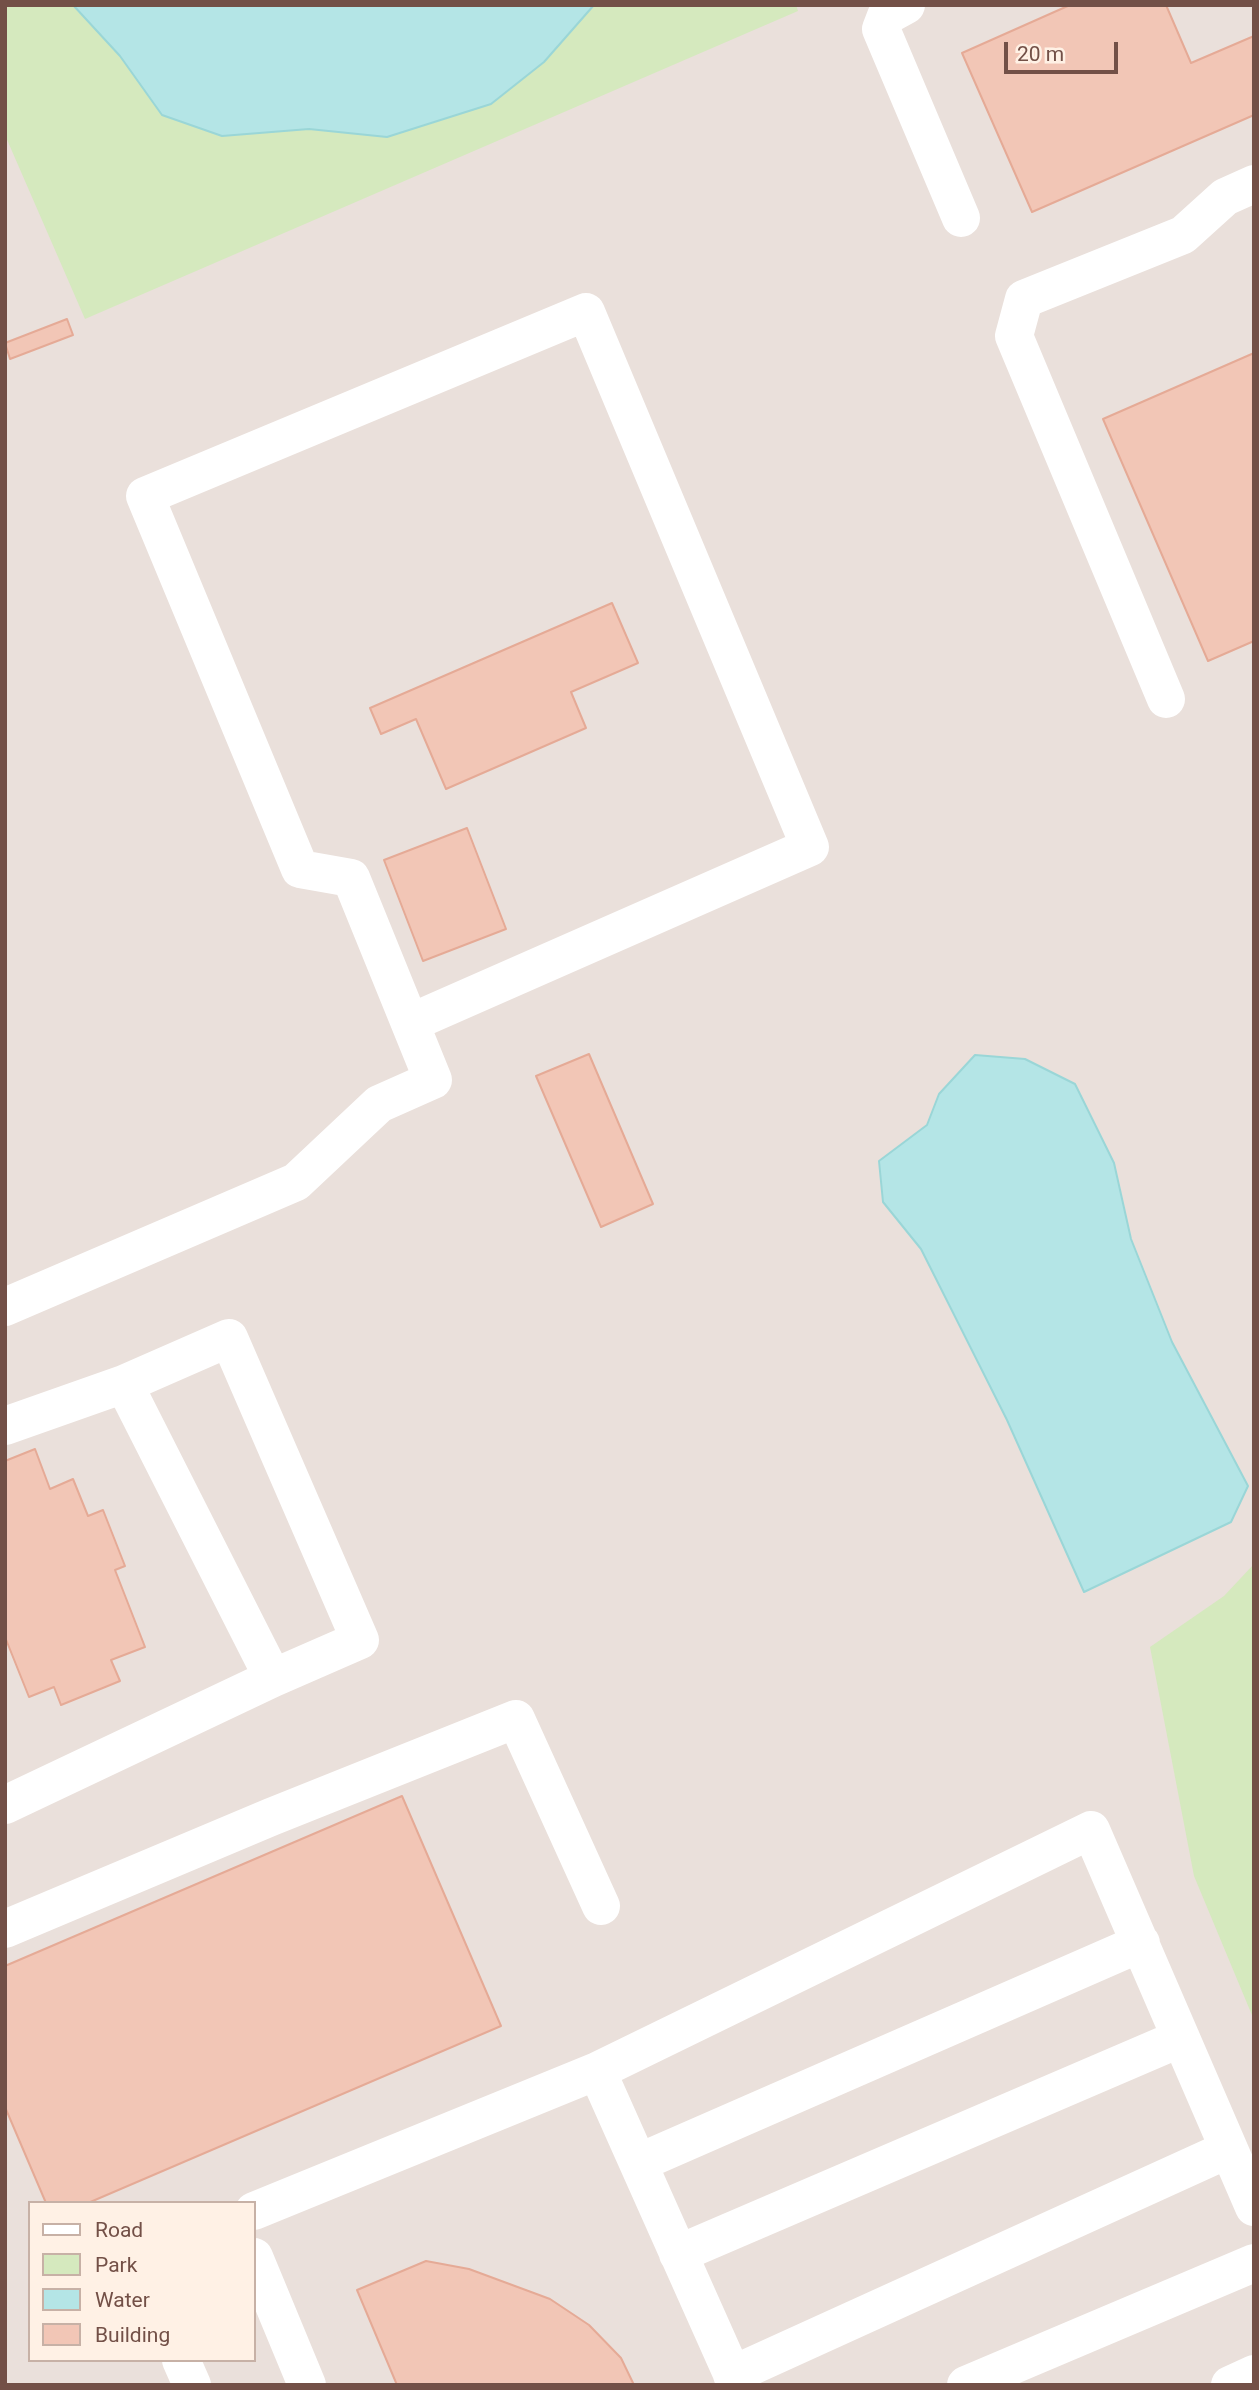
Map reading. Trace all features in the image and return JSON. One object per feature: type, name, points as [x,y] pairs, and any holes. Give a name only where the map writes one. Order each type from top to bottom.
[{"type":"lane","points":[[906,5],[886,16],[881,29],[961,219]]},
{"type":"lane","points":[[1166,699],[1014,336],[1024,299],[1183,235],[1225,197],[1254,184]]},
{"type":"lane","points":[[5,1307],[296,1182],[379,1104],[433,1080],[351,878],[300,869],[145,496],[586,312],[810,847],[410,1023]]},
{"type":"lane","points":[[5,1426],[124,1384],[229,1338],[360,1640],[273,1678],[5,1805]]},
{"type":"lane","points":[[124,1384],[273,1678]]},
{"type":"lane","points":[[5,1929],[516,1718],[601,1906]]},
{"type":"lane","points":[[256,2210],[597,2071],[1091,1830],[1254,2207]]},
{"type":"lane","points":[[638,2164],[1141,1943]]},
{"type":"lane","points":[[678,2254],[1181,2038]]},
{"type":"lane","points":[[597,2071],[734,2380],[1229,2148]]},
{"type":"lane","points":[[256,2262],[307,2385]]},
{"type":"lane","points":[[966,2385],[1254,2263]]},
{"type":"lane","points":[[182,2362],[192,2385]]},
{"type":"lane","points":[[1230,2385],[1254,2374]]},
{"type":"shaded area","points":[[5,5],[1254,5],[1254,2385],[5,2385]]},
{"type":"green space","points":[[5,5],[796,5],[798,11],[85,319],[5,135]]},
{"type":"green space","points":[[1254,1564],[1254,2020],[1194,1876],[1150,1647],[1224,1596]]},
{"type":"water","points":[[73,5],[594,5],[544,62],[491,104],[387,137],[309,129],[222,136],[162,115],[120,56]]},
{"type":"water","points":[[975,1055],[1025,1059],[1075,1084],[1114,1163],[1131,1239],[1172,1342],[1248,1486],[1231,1522],[1084,1592],[1007,1420],[921,1249],[883,1202],[879,1161],[927,1125],[939,1094]]},
{"type":"building","points":[[1070,5],[1166,5],[1191,63],[1254,36],[1254,115],[1032,212],[962,53]]},
{"type":"building","points":[[67,319],[73,335],[10,359],[5,343]]},
{"type":"building","points":[[1254,353],[1254,641],[1208,661],[1103,419]]},
{"type":"building","points":[[612,603],[638,663],[571,692],[586,728],[446,789],[416,719],[381,734],[370,708]]},
{"type":"building","points":[[467,828],[506,929],[423,961],[384,860]]},
{"type":"building","points":[[589,1054],[653,1204],[601,1227],[536,1076]]},
{"type":"building","points":[[35,1449],[50,1489],[73,1479],[88,1516],[103,1510],[125,1566],[115,1570],[145,1647],[111,1660],[120,1681],[61,1705],[54,1687],[29,1697],[5,1637],[5,1461]]},
{"type":"building","points":[[402,1796],[501,2026],[93,2201],[45,2201],[5,2107],[5,1966]]},
{"type":"building","points":[[426,2261],[469,2269],[550,2299],[589,2325],[621,2358],[634,2385],[397,2385],[357,2290]]}]
